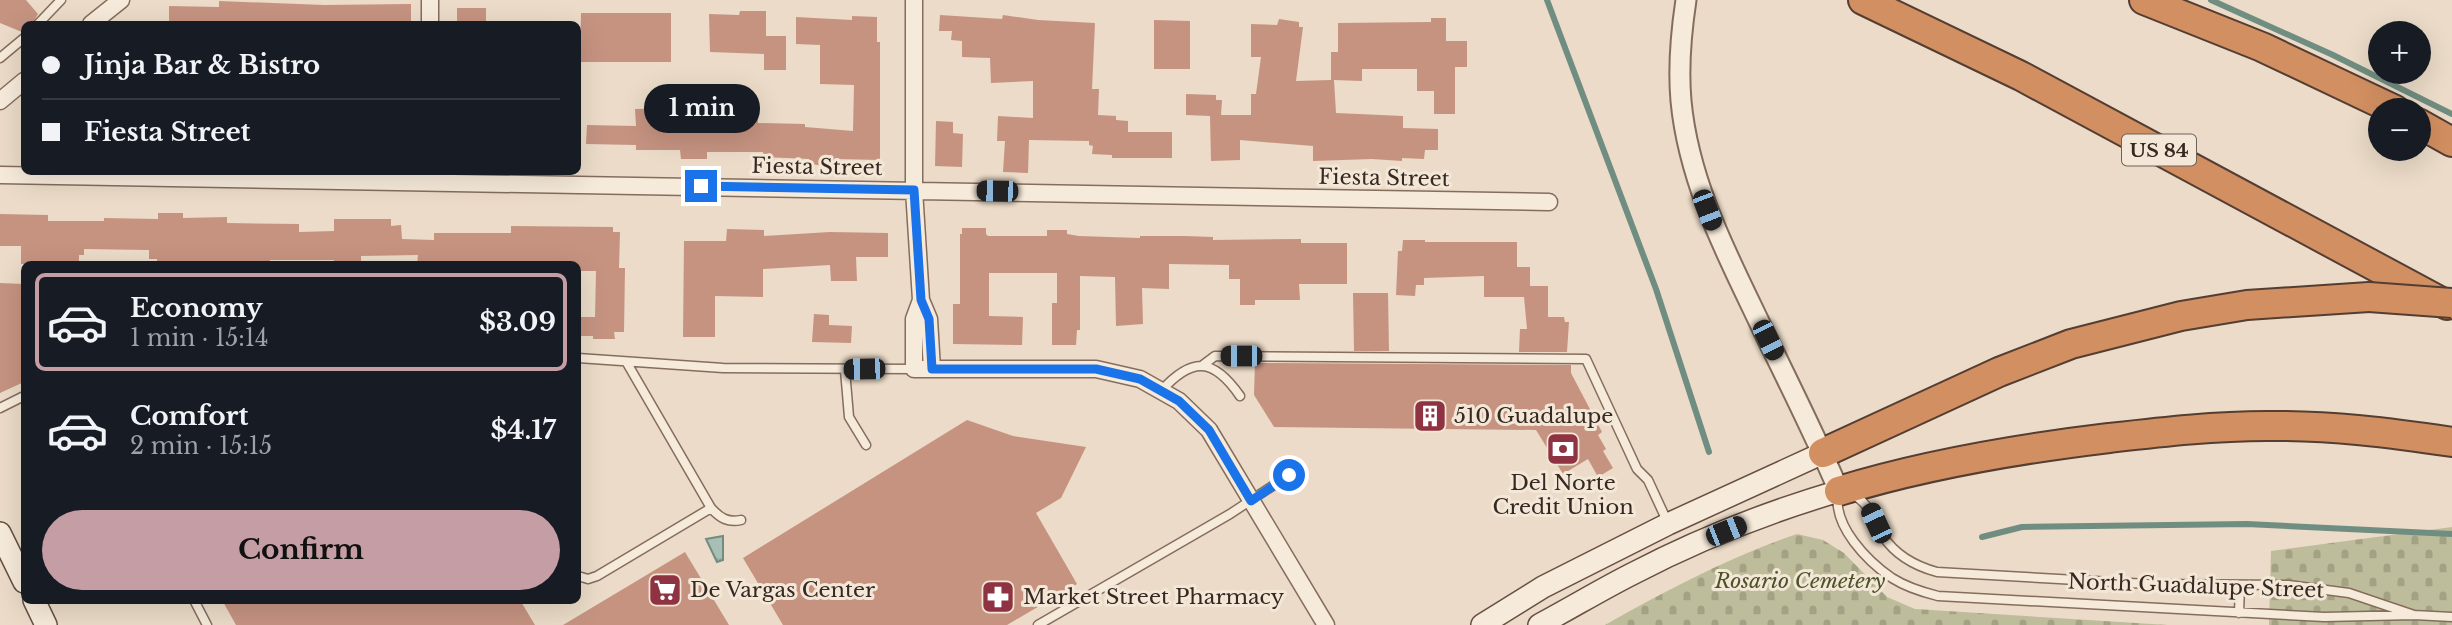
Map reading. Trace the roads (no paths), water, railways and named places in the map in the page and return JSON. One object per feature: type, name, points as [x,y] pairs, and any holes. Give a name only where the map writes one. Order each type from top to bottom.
[{"type":"highway","name":"US 84","points":[[1863,0],[2021,76],[2452,305]]},
{"type":"highway","points":[[2144,0],[2262,47],[2370,98]]},
{"type":"highway","points":[[2431,130],[2452,142]]},
{"type":"highway","points":[[1823,453],[1999,372],[2071,344],[2181,316],[2247,305],[2370,297],[2452,305]]},
{"type":"highway","points":[[1839,491],[1970,458],[2070,443],[2220,427],[2341,429],[2452,442]]},
{"type":"main road","points":[[1482,625],[1543,587],[1668,524],[1823,453]]},
{"type":"main road","points":[[1539,625],[1634,572],[1726,531],[1795,504],[1839,491]]},
{"type":"main road","points":[[0,533],[21,576]]},
{"type":"main road","points":[[36,604],[46,625]]},
{"type":"street","points":[[95,21],[121,0]]},
{"type":"street","points":[[430,0],[430,21]]},
{"type":"street","points":[[914,0],[914,190],[921,300],[929,319],[932,369]]},
{"type":"street","points":[[1686,0],[1680,78],[1684,124],[1694,171],[1724,250],[1839,491]]},
{"type":"street","points":[[0,101],[21,84]]},
{"type":"street","name":"Fiesta Street","points":[[0,175],[428,177],[914,190],[1549,202]]},
{"type":"street","points":[[921,300],[914,319],[914,369],[1096,369],[1140,379],[1179,401],[1209,430],[1326,625]]},
{"type":"lane","points":[[41,21],[61,0]]},
{"type":"lane","points":[[0,58],[21,40]]},
{"type":"lane","points":[[1161,391],[1187,368],[1203,365],[1214,356],[1587,359],[1637,469],[1648,480],[1668,524]]},
{"type":"lane","points":[[581,358],[627,363],[845,370],[914,369]]},
{"type":"lane","points":[[627,363],[711,508],[719,517],[732,522],[741,520]]},
{"type":"lane","points":[[1203,365],[1221,374],[1240,396]]},
{"type":"lane","points":[[845,370],[849,417],[866,445]]},
{"type":"lane","points":[[0,408],[21,398]]},
{"type":"lane","points":[[1038,625],[1251,501],[1289,475]]},
{"type":"lane","name":"North Guadalupe Street","points":[[1839,491],[1857,496],[1864,502],[1883,536],[1900,555],[1924,569],[1937,572],[2100,582],[2288,585],[2348,593],[2414,615],[2324,617],[1951,597],[1925,592],[1892,578],[1864,553],[1840,519],[1837,500],[1839,491]]},
{"type":"lane","points":[[581,577],[589,579],[597,576],[711,508]]},
{"type":"lane","points":[[2239,613],[2240,585]]},
{"type":"lane","points":[[196,604],[207,625]]},
{"type":"lane","points":[[2414,615],[2452,617]]},
{"type":"water","points":[[723,536],[723,560],[717,562],[706,539]]},
{"type":"waterway","points":[[1547,0],[1656,289],[1709,452]]},
{"type":"waterway","points":[[2211,0],[2333,55],[2452,114]]},
{"type":"waterway","points":[[1982,537],[2022,527],[2247,524],[2452,534]]},
{"type":"place","name":"510 Guadalupe","points":[[1430,416]]},
{"type":"place","name":"Del Norte Credit Union","points":[[1563,449]]},
{"type":"place","name":"De Vargas Center","points":[[665,590]]},
{"type":"place","name":"Market Street Pharmacy","points":[[998,597]]},
{"type":"park label","name":"Rosario Cemetery","points":[[1800,581]]}]
